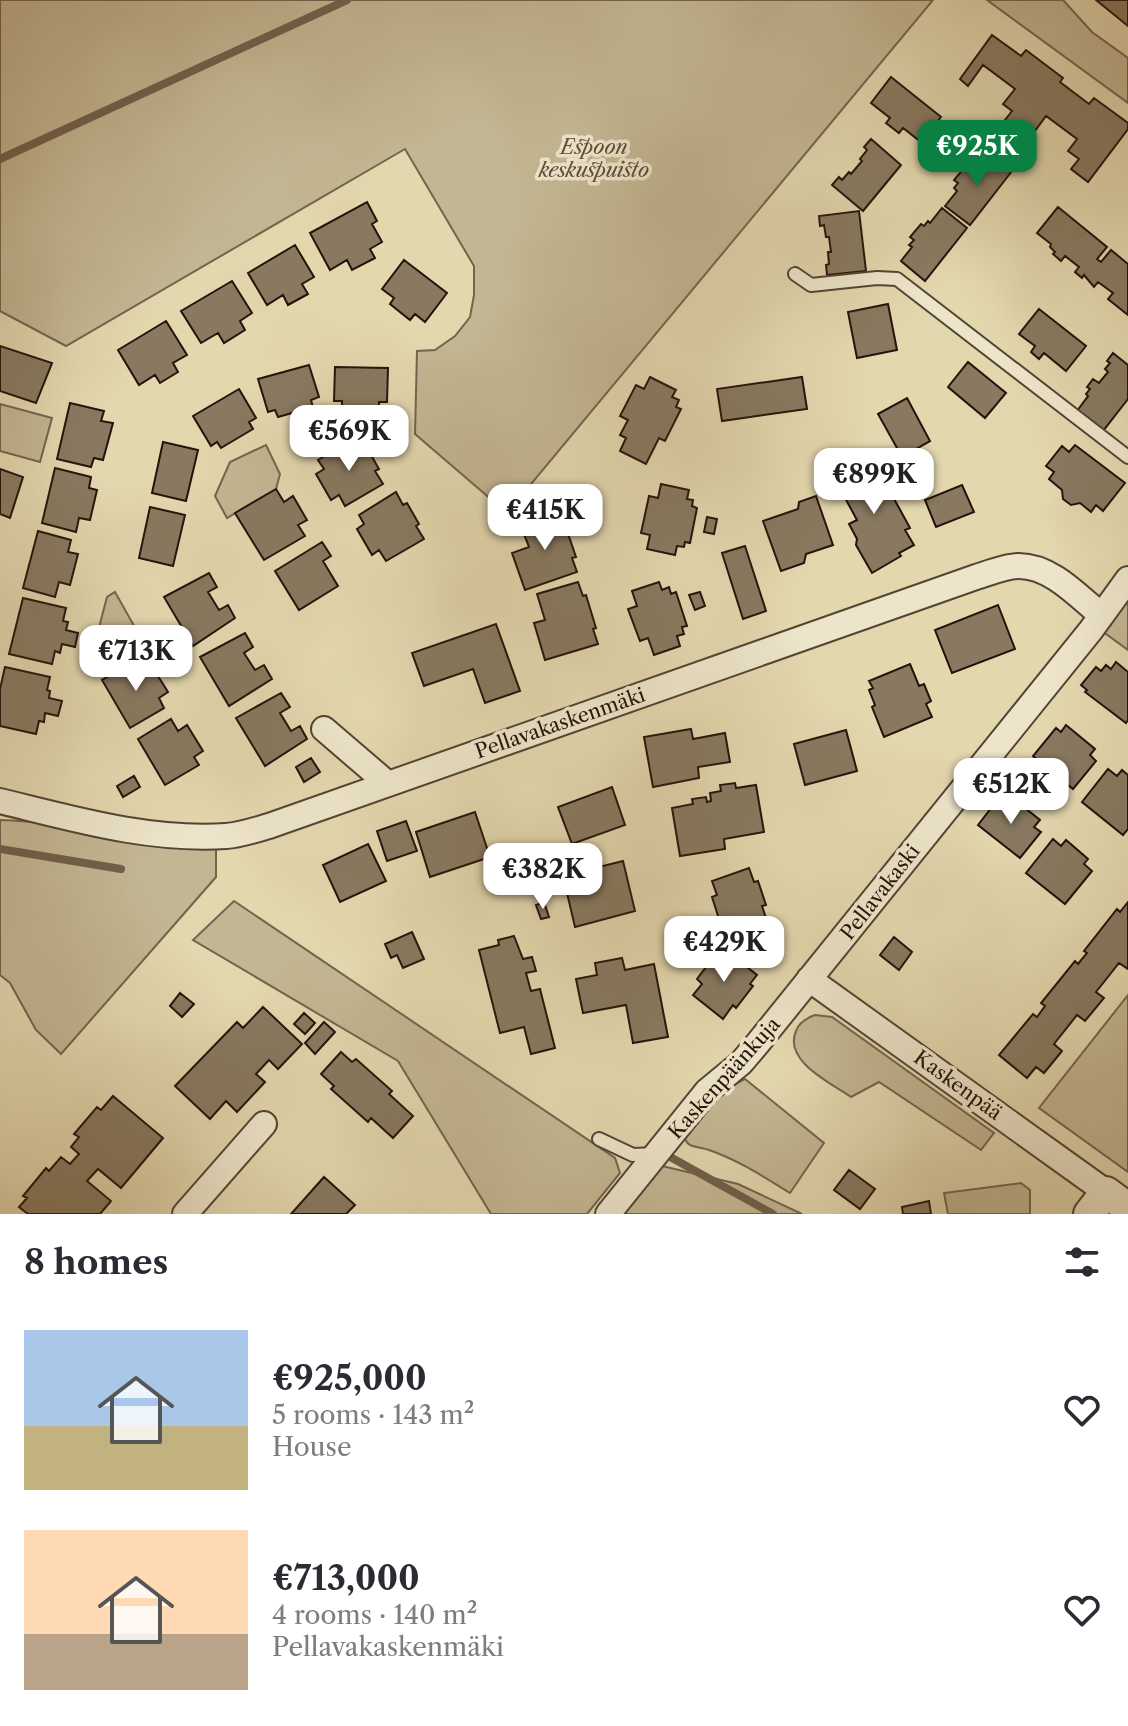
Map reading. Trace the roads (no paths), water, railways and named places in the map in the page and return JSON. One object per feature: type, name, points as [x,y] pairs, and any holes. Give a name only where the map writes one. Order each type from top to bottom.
[{"type":"street","name":"Pellavakaskenmäki","points":[[0,801],[107,827],[169,835],[229,836],[269,826],[1017,565],[1053,577],[1101,615]]},
{"type":"street","name":"Pellavakaski","points":[[809,979],[1128,579]]},
{"type":"street","points":[[324,729],[388,784]]},
{"type":"street","name":"Kaskenpäänkuja","points":[[608,1214],[707,1091],[741,1063],[809,979]]},
{"type":"street","name":"Kaskenpää","points":[[809,979],[1108,1205]]},
{"type":"street","points":[[185,1214],[264,1124]]},
{"type":"lane","points":[[795,274],[811,285],[897,279],[1128,457]]},
{"type":"lane","points":[[599,1139],[633,1155],[656,1154]]},
{"type":"waterway","points":[[0,159],[347,0]]},
{"type":"waterway","points":[[0,849],[121,869]]},
{"type":"waterway","points":[[672,1158],[773,1214]]},
{"type":"park label","name":"Espoon keskuspuisto","points":[[594,158]]}]
